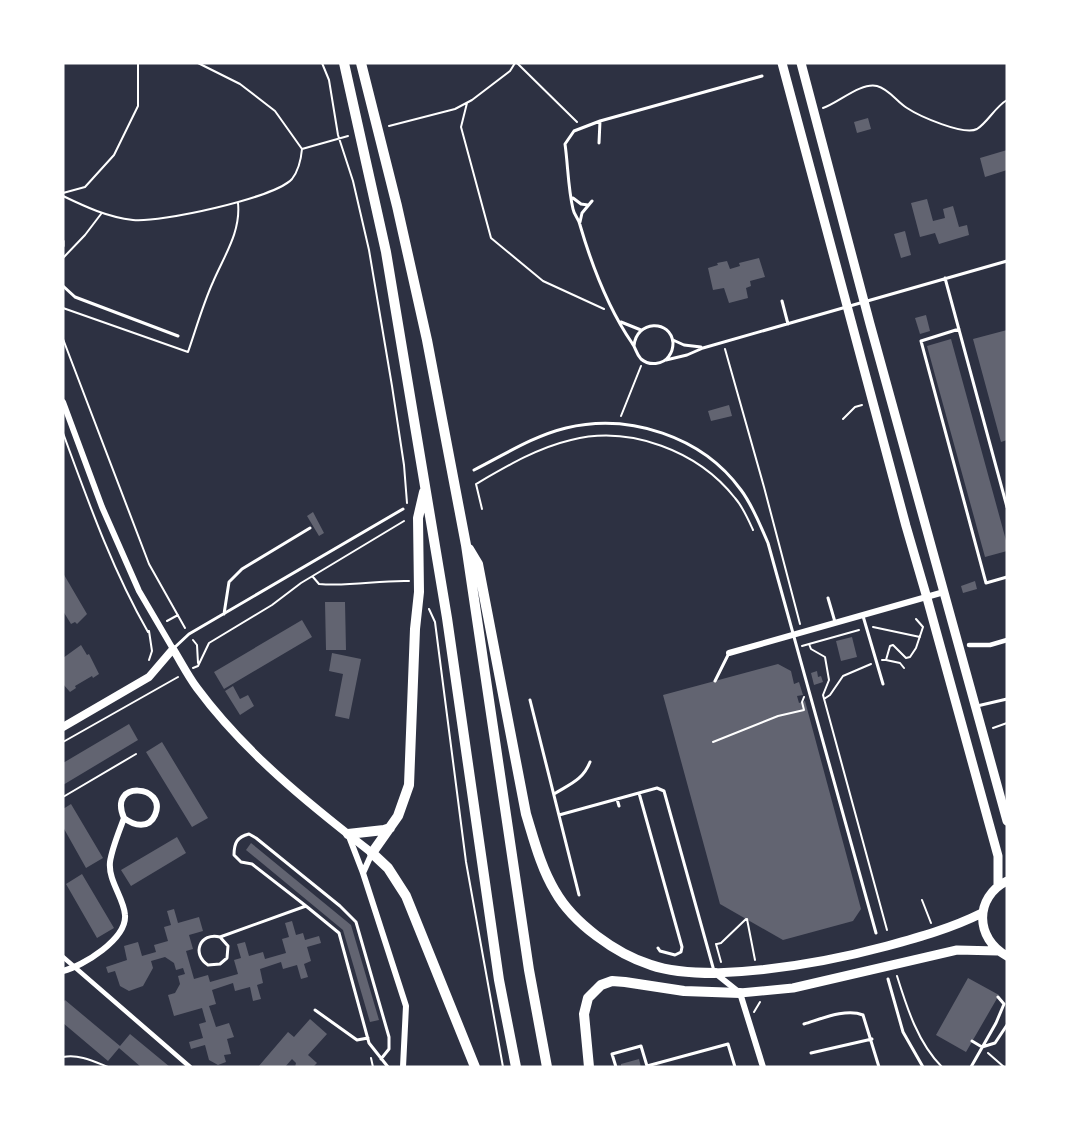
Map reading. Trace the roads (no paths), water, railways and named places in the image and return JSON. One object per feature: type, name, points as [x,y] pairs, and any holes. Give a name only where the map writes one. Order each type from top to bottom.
[{"type":"main road","points":[[344,63],[386,252],[447,618],[499,980],[516,1067]]},
{"type":"main road","points":[[361,63],[397,206],[427,340],[466,545],[528,970],[547,1067]]},
{"type":"main road","points":[[782,63],[906,526],[998,856],[1003,883],[988,898],[982,913],[985,934],[998,951],[1007,956]]},
{"type":"main road","points":[[801,63],[1007,820]]},
{"type":"main road","points":[[425,487],[418,518],[419,592],[415,629],[409,785],[398,816],[372,853],[388,868],[406,896],[475,1067]]},
{"type":"main road","points":[[466,545],[478,564],[526,814],[537,853],[555,892],[579,922],[614,948],[651,966],[693,973],[743,972],[836,959],[935,933],[982,913]]},
{"type":"main road","points":[[348,834],[390,828]]},
{"type":"main road","points":[[589,1067],[584,1014],[588,998],[601,985],[612,981],[684,991],[740,993],[793,988],[957,950],[998,951]]},
{"type":"street","points":[[63,402],[139,591],[197,688],[262,762],[372,853],[363,873]]},
{"type":"street","points":[[729,653],[944,592]]},
{"type":"street","points":[[969,645],[990,645],[1007,640]]},
{"type":"street","points":[[63,727],[149,677],[173,649]]},
{"type":"street","points":[[63,971],[73,968],[99,952],[122,930],[125,917],[110,872],[110,862],[124,818],[120,810],[122,800],[136,789],[146,791],[153,797],[157,805],[155,815],[150,822],[141,826],[131,824],[124,818]]},
{"type":"street","points":[[348,834],[406,1006],[403,1067]]},
{"type":"street","points":[[63,957],[190,1067]]},
{"type":"street","points":[[715,973],[740,993],[764,1067]]},
{"type":"lane","points":[[634,346],[615,314],[585,245],[580,222],[573,211],[565,144],[574,131],[600,122],[762,76]]},
{"type":"lane","points":[[599,143],[600,122]]},
{"type":"lane","points":[[571,196],[580,204],[589,205]]},
{"type":"lane","points":[[580,222],[582,213],[592,201]]},
{"type":"lane","points":[[665,360],[671,352],[672,340],[668,332],[659,326],[648,326],[641,330],[635,338],[636,354],[643,361],[656,364],[723,342],[1007,261]]},
{"type":"lane","points":[[945,278],[1005,489],[1007,507]]},
{"type":"lane","points":[[63,286],[75,297],[178,336]]},
{"type":"lane","points":[[782,301],[788,324]]},
{"type":"lane","points":[[619,321],[641,330]]},
{"type":"lane","points":[[959,329],[921,341],[986,583],[1007,577]]},
{"type":"lane","points":[[672,340],[684,345],[703,348]]},
{"type":"lane","points":[[474,470],[542,436],[589,424],[618,423],[638,425],[663,433],[689,445],[727,473],[753,510],[768,543],[876,933]]},
{"type":"lane","points":[[173,649],[189,634],[403,509]]},
{"type":"lane","points":[[224,614],[229,582],[242,569],[310,528]]},
{"type":"lane","points":[[828,598],[836,623]]},
{"type":"lane","points":[[863,616],[883,684]]},
{"type":"lane","points":[[715,681],[729,653]]},
{"type":"lane","points":[[975,706],[1007,699]]},
{"type":"lane","points":[[530,700],[579,895]]},
{"type":"lane","points":[[554,794],[581,778],[590,762]]},
{"type":"lane","points":[[559,815],[657,788],[662,790],[666,795],[715,973]]},
{"type":"lane","points":[[639,793],[681,952],[675,955],[660,951],[658,948]]},
{"type":"lane","points":[[617,799],[619,806]]},
{"type":"lane","points":[[381,1059],[389,1049],[389,1037],[356,922],[340,906],[256,838],[249,834],[240,836],[234,845],[234,855],[241,862],[252,864],[339,933],[368,1038],[381,1059],[388,1067]]},
{"type":"lane","points":[[220,937],[228,946],[227,958],[220,964],[208,965],[200,957],[199,945],[208,937],[220,937],[306,906]]},
{"type":"lane","points":[[888,979],[903,1032],[923,1067]]},
{"type":"lane","points":[[971,1067],[1004,1004],[998,997]]},
{"type":"lane","points":[[315,1010],[357,1040],[368,1038]]},
{"type":"lane","points":[[804,1024],[846,1013],[861,1013],[872,1039],[879,1067]]},
{"type":"lane","points":[[972,1041],[982,1047],[995,1043],[1007,1025]]},
{"type":"lane","points":[[812,1053],[872,1039]]},
{"type":"lane","points":[[616,1067],[612,1054],[641,1046],[647,1067],[728,1044],[735,1067]]}]
